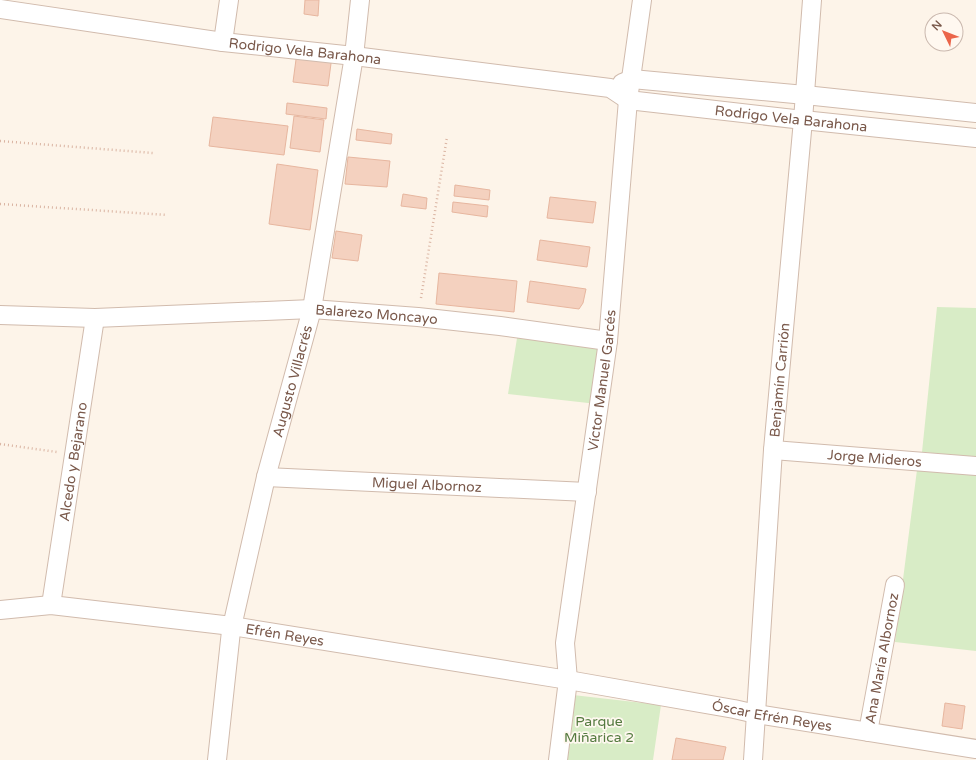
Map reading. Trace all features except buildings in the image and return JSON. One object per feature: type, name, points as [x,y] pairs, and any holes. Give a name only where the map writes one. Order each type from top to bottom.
[{"type":"street","points":[[223,42],[229,0]]},
{"type":"street","name":"Augusto Villacrés","points":[[217,760],[232,626],[266,477],[312,309],[354,56],[360,0]]},
{"type":"street","name":"Víctor Manuel Garcés","points":[[558,760],[568,680],[565,642],[608,340],[628,100],[642,0]]},
{"type":"street","name":"Benjamín Carrión","points":[[753,760],[773,450],[803,120],[812,0]]},
{"type":"street","name":"Rodrigo Vela Barahona","points":[[0,8],[223,42],[354,56],[610,88],[628,100],[975,141]]},
{"type":"street","name":"Rodrigo Vela Barahona","points":[[610,88],[632,79],[976,113]]},
{"type":"street","points":[[975,141],[976,108]]},
{"type":"street","name":"Balarezo Moncayo","points":[[0,316],[95,318],[312,309],[418,317],[608,340]]},
{"type":"street","name":"Alcedo y Bejarano","points":[[51,605],[95,318]]},
{"type":"street","name":"Jorge Mideros","points":[[773,450],[976,466]]},
{"type":"street","name":"Miguel Albornoz","points":[[266,477],[587,492]]},
{"type":"street","name":"Ana María Albornoz","points":[[868,732],[895,585]]},
{"type":"street","name":"Efrén Reyes","points":[[0,610],[51,605],[232,626],[568,680]]},
{"type":"street","name":"Óscar Efrén Reyes","points":[[568,680],[756,714],[976,750]]},
{"type":"path","points":[[418,317],[447,137]]},
{"type":"path","points":[[0,141],[153,153]]},
{"type":"path","points":[[0,204],[167,215]]},
{"type":"path","points":[[0,444],[74,455]]},
{"type":"green space","points":[[937,307],[976,308],[976,457],[922,452]]},
{"type":"green space","points":[[518,332],[606,342],[597,404],[508,394]]},
{"type":"green space","points":[[918,462],[976,469],[976,651],[895,642]]},
{"type":"green space","name":"Parque Miñarica 2","points":[[573,695],[661,705],[653,760],[565,760]]}]
